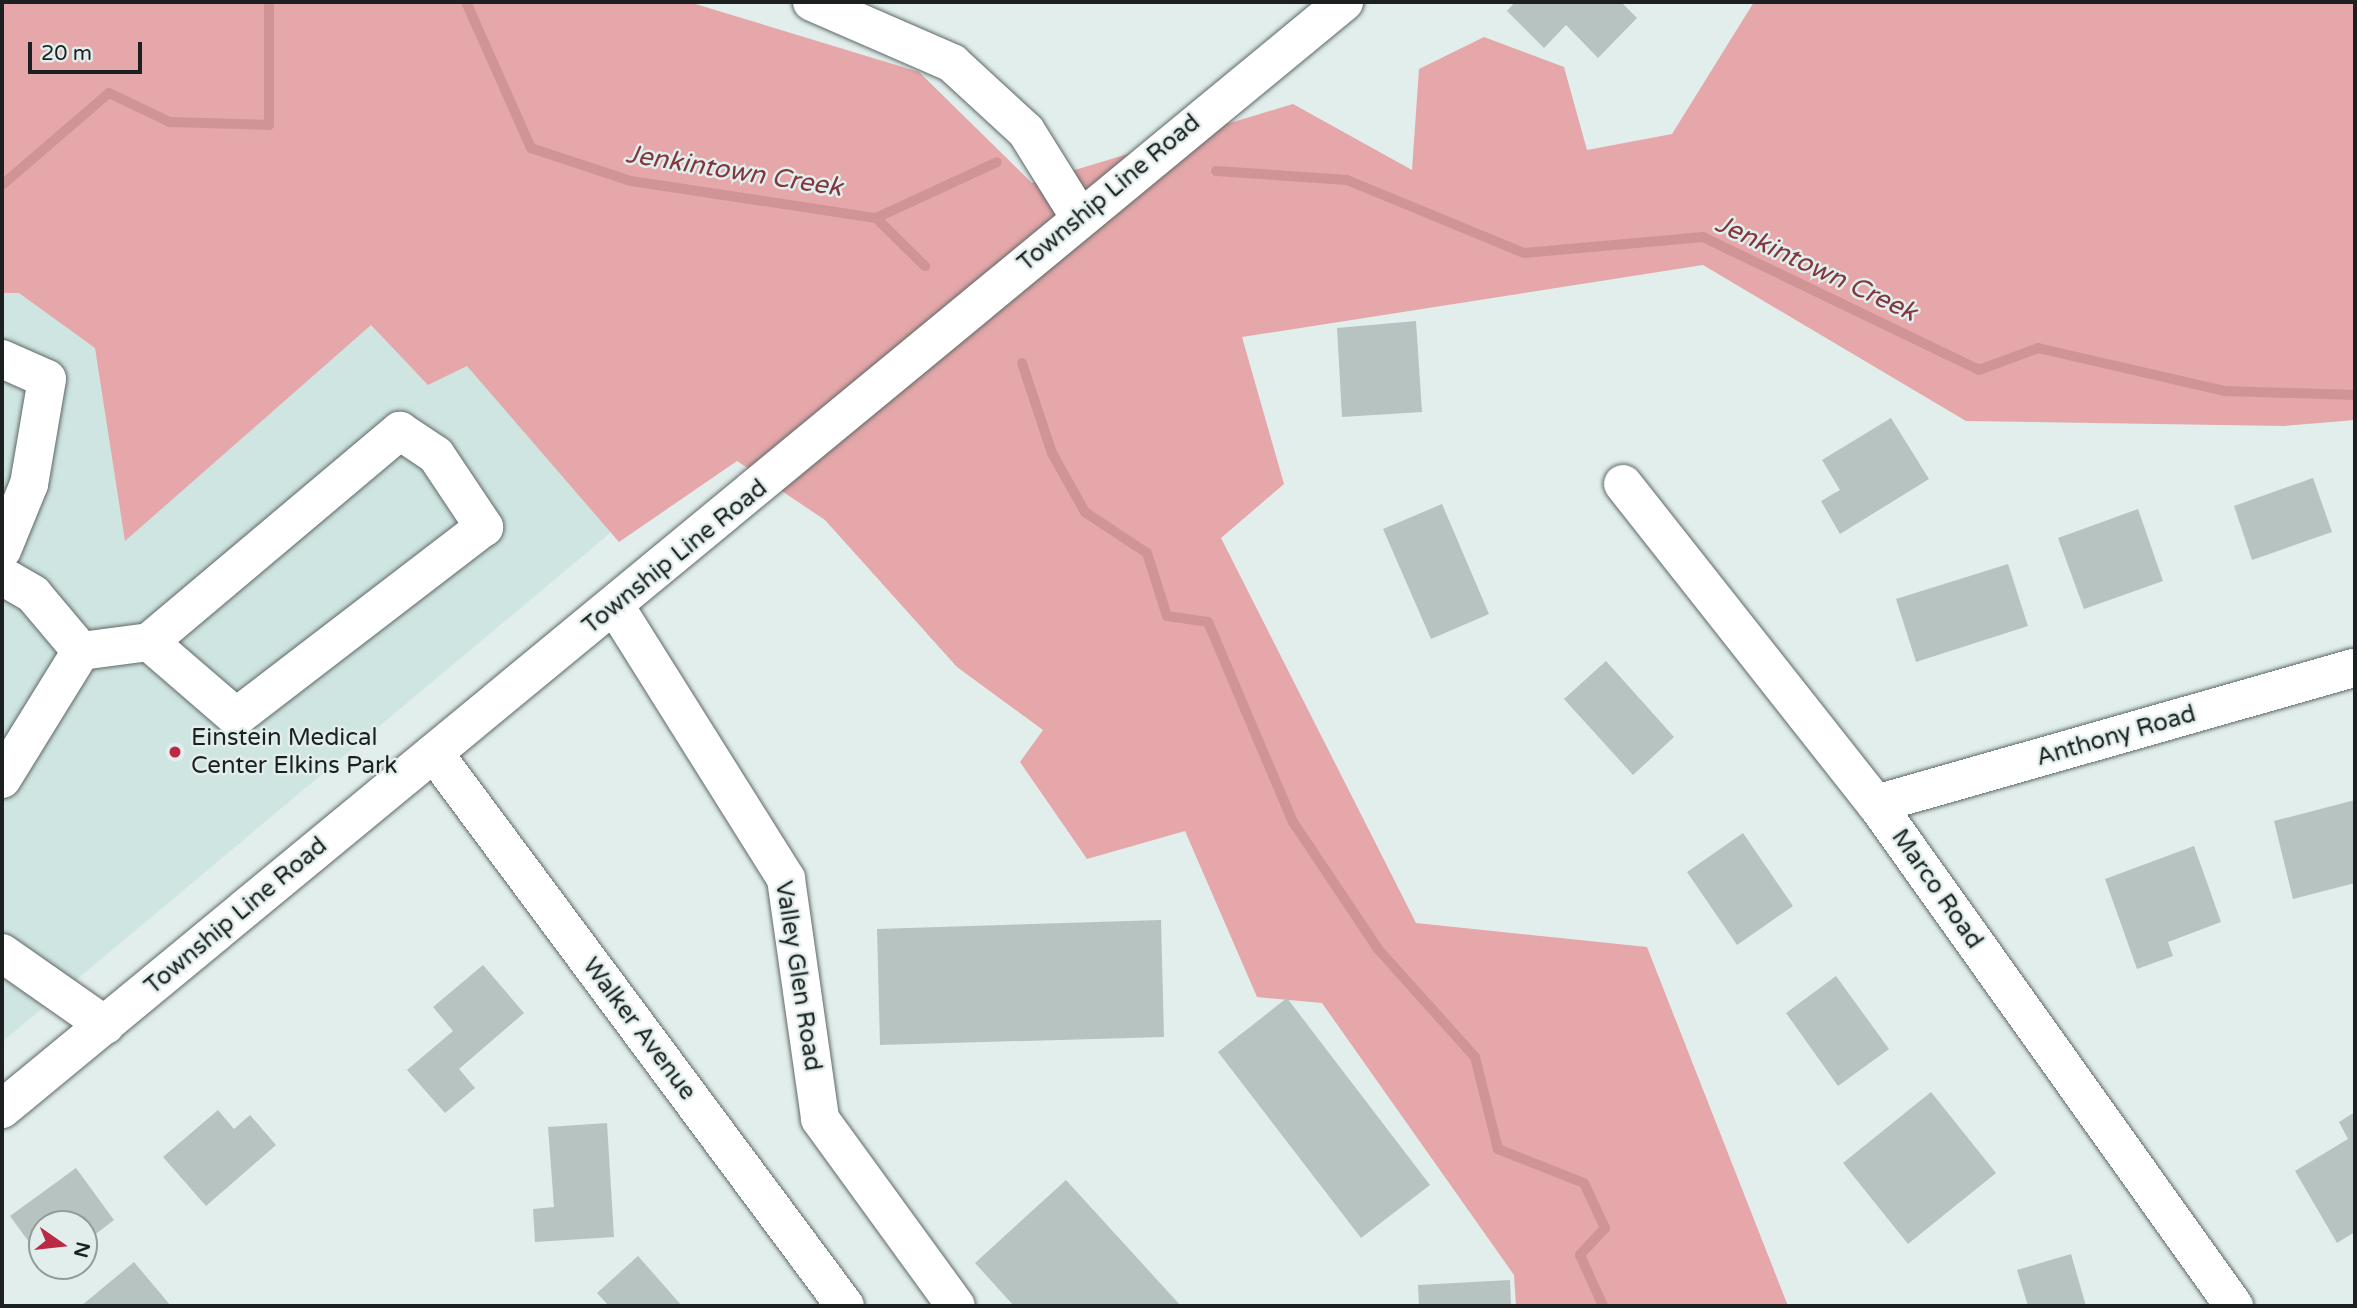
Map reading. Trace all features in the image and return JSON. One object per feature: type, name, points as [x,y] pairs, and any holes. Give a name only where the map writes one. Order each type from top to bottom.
[{"type":"street","points":[[811,2],[952,63],[1026,131],[1079,216]]},
{"type":"street","name":"Township Line Road","points":[[2,1108],[889,382],[1079,216],[1344,2]]},
{"type":"street","points":[[2,359],[47,379],[29,484],[2,550]]},
{"type":"street","points":[[81,651],[149,642],[400,430],[436,455],[484,527],[236,717],[149,642]]},
{"type":"street","name":"Marco Road","points":[[1623,484],[1876,804],[2234,1306]]},
{"type":"street","points":[[2,576],[33,594],[81,651]]},
{"type":"street","name":"Valley Glen Road","points":[[615,606],[786,879],[820,1119],[956,1306]]},
{"type":"street","points":[[2,779],[81,651]]},
{"type":"street","name":"Anthony Road","points":[[1876,804],[2355,668]]},
{"type":"street","name":"Walker Avenue","points":[[434,753],[845,1306]]},
{"type":"street","points":[[2,953],[105,1025]]},
{"type":"shaded area","points":[[2,2],[689,2],[919,72],[1032,183],[1293,104],[1412,170],[1419,69],[1484,37],[1564,67],[1587,150],[1672,134],[1754,2],[2355,2],[2355,420],[2284,426],[1966,421],[1703,265],[1242,337],[1284,484],[1221,538],[1416,923],[1647,947],[1788,1306],[1516,1306],[1514,1275],[1322,1003],[1257,997],[1185,831],[1087,859],[1020,762],[1043,730],[957,667],[825,520],[737,461],[619,542],[467,366],[428,385],[371,325],[125,541],[95,348],[19,293],[2,293]]},
{"type":"shaded area","name":"Einstein Medical Center Elkins Park","points":[[2,262],[444,310],[695,462],[2,1042]]},
{"type":"building","points":[[1515,2],[1621,2],[1637,18],[1598,58],[1566,25],[1544,48],[1507,11]]},
{"type":"building","points":[[1416,321],[1422,412],[1342,417],[1337,328]]},
{"type":"building","points":[[1891,418],[1929,479],[1840,534],[1821,501],[1840,490],[1822,460]]},
{"type":"building","points":[[2313,478],[2332,532],[2252,560],[2234,506]]},
{"type":"building","points":[[1442,504],[1489,614],[1431,639],[1383,529]]},
{"type":"building","points":[[2138,509],[2163,581],[2084,609],[2058,538]]},
{"type":"building","points":[[2008,564],[2028,626],[1916,662],[1896,599]]},
{"type":"building","points":[[1606,661],[1674,737],[1633,775],[1564,699]]},
{"type":"building","points":[[2355,800],[2355,883],[2293,899],[2274,821]]},
{"type":"building","points":[[1743,833],[1793,906],[1737,945],[1687,872]]},
{"type":"building","points":[[2194,846],[2221,922],[2168,942],[2173,956],[2137,969],[2105,879]]},
{"type":"building","points":[[1161,920],[1164,1037],[880,1045],[877,929]]},
{"type":"building","points":[[483,965],[524,1013],[459,1069],[475,1088],[445,1113],[407,1070],[453,1031],[433,1007]]},
{"type":"building","points":[[1836,976],[1889,1049],[1838,1086],[1786,1013]]},
{"type":"building","points":[[1287,998],[1430,1185],[1361,1238],[1218,1052]]},
{"type":"building","points":[[1931,1092],[1996,1173],[1908,1244],[1843,1163]]},
{"type":"building","points":[[218,1110],[234,1129],[250,1115],[276,1145],[206,1206],[163,1157]]},
{"type":"building","points":[[2355,1112],[2355,1232],[2337,1243],[2295,1171],[2348,1139],[2339,1122]]},
{"type":"building","points":[[607,1123],[614,1237],[535,1242],[533,1209],[554,1207],[548,1127]]},
{"type":"building","points":[[76,1168],[114,1220],[98,1232],[98,1210],[28,1210],[28,1241],[10,1216]]},
{"type":"building","points":[[1066,1180],[1181,1306],[1014,1306],[975,1263]]},
{"type":"building","points":[[2071,1254],[2086,1306],[2028,1306],[2017,1270]]},
{"type":"building","points":[[638,1256],[682,1306],[609,1306],[597,1293]]},
{"type":"building","points":[[134,1262],[171,1306],[81,1306]]},
{"type":"building","points":[[1510,1280],[1511,1306],[1419,1306],[1418,1285]]},
{"type":"waterway","name":"Jenkintown Creek","points":[[2,185],[109,93],[170,122],[269,125],[269,2]]},
{"type":"waterway","name":"Jenkintown Creek","points":[[466,2],[531,148],[631,181],[876,218],[997,162]]},
{"type":"waterway","name":"Jenkintown Creek","points":[[1216,171],[1347,180],[1524,253],[1703,237],[1979,370],[2038,348],[2224,391],[2355,395]]},
{"type":"waterway","points":[[876,218],[925,266]]},
{"type":"waterway","points":[[1022,363],[1052,453],[1085,512],[1147,553],[1167,616],[1208,622],[1293,822],[1378,949],[1475,1057],[1498,1149],[1584,1183],[1605,1228],[1580,1255],[1603,1306]]},
{"type":"place","name":"Einstein Medical Center Elkins Park","points":[[175,752]]}]
